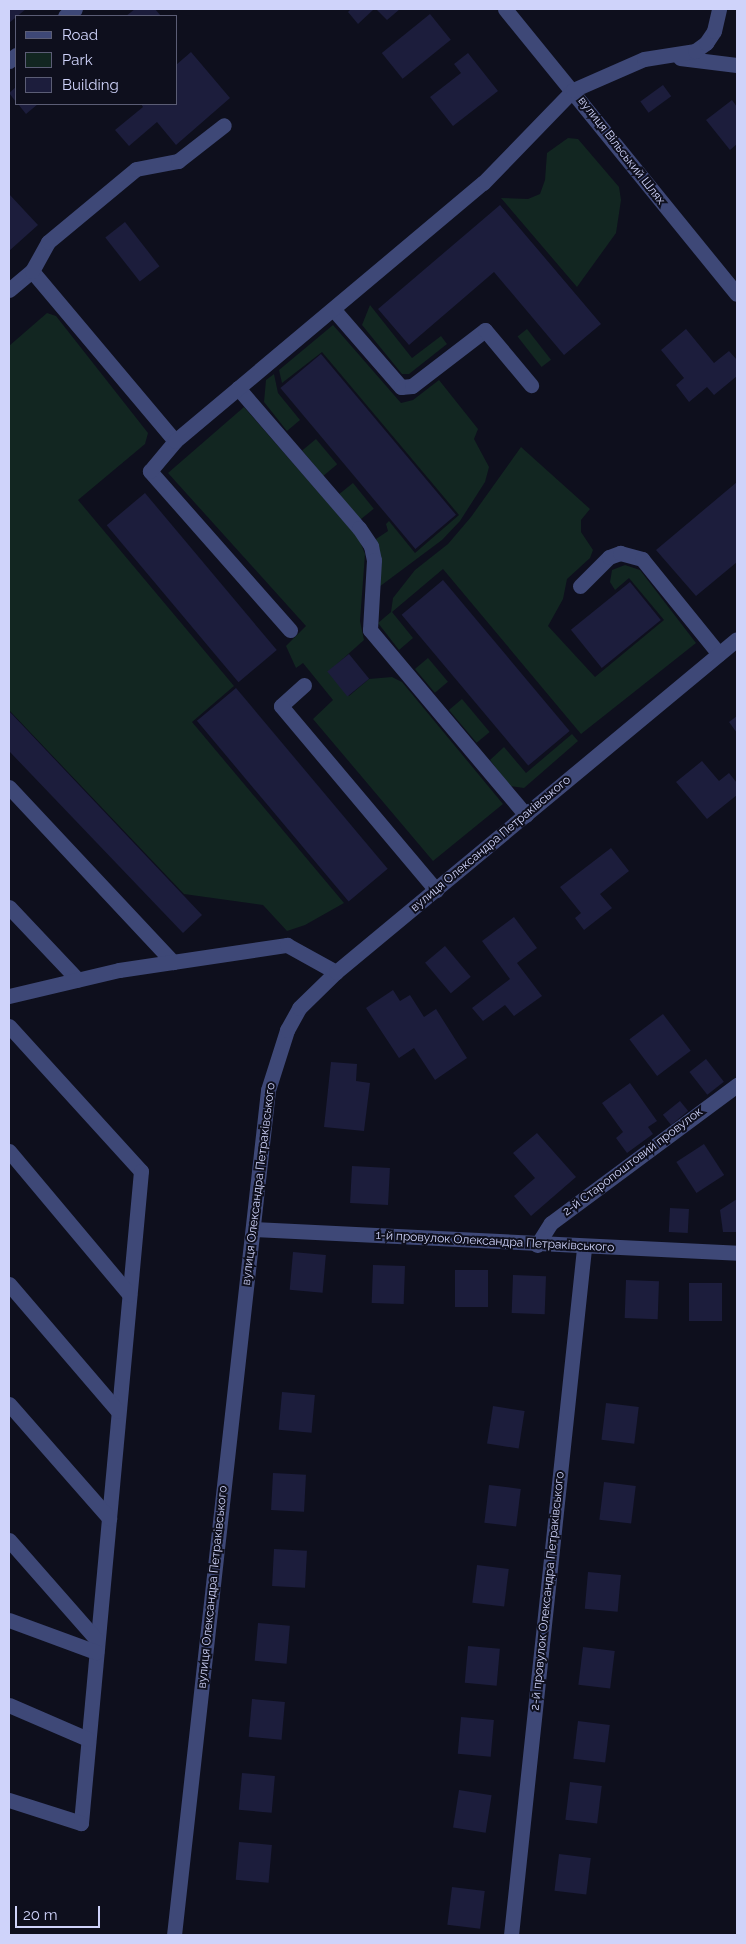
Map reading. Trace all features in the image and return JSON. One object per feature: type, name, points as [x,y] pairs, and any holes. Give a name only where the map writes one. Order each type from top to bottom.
[{"type":"street","name":"вулиця Вільський Шлях","points":[[505,9],[573,90],[737,294]]},
{"type":"street","points":[[290,630],[150,471],[175,441],[334,310],[483,183],[573,90],[644,59],[671,57],[695,51],[706,43],[714,32],[719,9]]},
{"type":"street","points":[[671,57],[737,65]]},
{"type":"street","points":[[9,290],[32,271],[48,242],[136,170],[178,161],[224,125]]},
{"type":"street","points":[[32,271],[175,441]]},
{"type":"street","points":[[334,310],[401,387],[412,386],[485,330],[531,385]]},
{"type":"street","points":[[238,388],[358,528],[370,546],[374,560],[370,630],[526,815]]},
{"type":"street","points":[[580,586],[609,557],[620,553],[642,559],[719,654]]},
{"type":"street","name":"вулиця Олександра Петраківського","points":[[174,1935],[268,1090],[286,1030],[299,1008],[336,972],[737,639]]},
{"type":"street","points":[[304,685],[281,706],[436,890]]},
{"type":"street","points":[[9,787],[173,962]]},
{"type":"street","points":[[9,907],[78,980]]},
{"type":"street","points":[[9,996],[78,980],[173,962],[287,945],[336,972]]},
{"type":"street","points":[[9,1026],[141,1171],[80,1823],[9,1800]]},
{"type":"street","name":"2-й Старопоштовий провулок","points":[[537,1245],[551,1223],[737,1085]]},
{"type":"street","points":[[9,1151],[129,1294]]},
{"type":"street","name":"1-й провулок Олександра Петраківського","points":[[253,1229],[584,1248],[737,1253]]},
{"type":"street","name":"2-й провулок Олександра Петраківського","points":[[511,1935],[584,1248]]},
{"type":"street","points":[[9,1284],[118,1411]]},
{"type":"street","points":[[9,1404],[108,1518]]},
{"type":"street","points":[[9,1540],[97,1646]]},
{"type":"street","points":[[9,1620],[97,1646]]},
{"type":"street","points":[[9,1705],[88,1740]]},
{"type":"green space","points":[[568,138],[578,139],[619,187],[621,200],[616,233],[577,287],[501,198],[528,199],[540,194],[545,180],[547,153]]},
{"type":"green space","points":[[370,305],[412,358],[441,336],[447,344],[409,374],[402,374],[362,325]]},
{"type":"green space","points":[[47,313],[56,316],[148,433],[145,444],[78,500],[234,686],[192,722],[344,903],[305,925],[287,931],[263,905],[184,894],[9,710],[9,346]]},
{"type":"green space","points":[[333,325],[401,403],[413,400],[439,380],[478,429],[474,439],[489,467],[485,482],[460,521],[442,540],[379,587],[381,559],[376,539],[388,531],[386,524],[389,521],[415,553],[459,515],[322,352],[282,383],[279,370]]},
{"type":"green space","points":[[527,329],[551,360],[542,367],[518,336]]},
{"type":"green space","points":[[274,374],[278,393],[300,420],[287,431],[264,402],[266,380]]},
{"type":"green space","points":[[244,407],[359,539],[365,554],[360,621],[364,640],[328,672],[349,696],[369,679],[392,677],[402,682],[503,804],[433,861],[313,719],[333,700],[303,663],[296,668],[286,646],[306,626],[168,473]]},
{"type":"green space","points":[[316,439],[337,464],[323,476],[302,451]]},
{"type":"green space","points":[[521,447],[590,509],[581,520],[581,532],[593,550],[590,558],[567,579],[563,599],[548,626],[595,677],[664,620],[629,578],[615,590],[610,582],[612,570],[625,565],[640,570],[696,643],[581,734],[443,569],[392,612],[413,638],[399,650],[378,623],[391,612],[393,598],[415,570],[448,544],[471,517]]},
{"type":"green space","points":[[353,483],[374,509],[360,520],[339,494]]},
{"type":"green space","points":[[428,658],[448,682],[435,693],[415,669]]},
{"type":"green space","points":[[462,699],[490,732],[477,743],[449,710]]},
{"type":"green space","points":[[572,734],[578,741],[524,788],[510,786],[490,760],[504,747],[526,773]]},
{"type":"building","points":[[9,9],[26,9],[19,15],[15,15],[15,18],[9,23]]},
{"type":"building","points":[[135,9],[155,9],[160,15],[127,15]]},
{"type":"building","points":[[351,9],[374,9],[358,24],[348,12]]},
{"type":"building","points":[[376,9],[400,9],[387,20]]},
{"type":"building","points":[[430,14],[451,40],[403,79],[382,53]]},
{"type":"building","points":[[191,52],[230,98],[176,145],[157,122],[129,146],[115,130],[143,107],[142,105],[178,105],[178,63]]},
{"type":"building","points":[[468,53],[498,91],[453,126],[430,97],[461,73],[454,64]]},
{"type":"building","points":[[663,85],[671,96],[649,113],[640,101]]},
{"type":"building","points":[[15,88],[15,101],[9,93]]},
{"type":"building","points":[[732,100],[737,107],[737,144],[730,150],[706,120]]},
{"type":"building","points":[[19,105],[37,105],[26,114]]},
{"type":"building","points":[[9,194],[38,225],[9,251]]},
{"type":"building","points":[[500,205],[601,324],[564,355],[494,272],[409,345],[378,309]]},
{"type":"building","points":[[125,222],[159,266],[140,282],[105,237]]},
{"type":"building","points":[[686,329],[714,363],[729,351],[737,360],[737,376],[714,395],[707,387],[689,402],[676,385],[684,378],[661,350]]},
{"type":"building","points":[[321,354],[456,515],[415,549],[280,388]]},
{"type":"building","points":[[737,482],[737,562],[696,596],[656,550]]},
{"type":"building","points":[[145,493],[277,650],[238,682],[107,525]]},
{"type":"building","points":[[443,580],[570,731],[528,766],[402,615]]},
{"type":"building","points":[[630,582],[661,620],[602,668],[571,630]]},
{"type":"building","points":[[349,654],[369,679],[347,696],[327,672]]},
{"type":"building","points":[[236,688],[388,869],[349,902],[197,721]]},
{"type":"building","points":[[9,711],[202,915],[183,933],[9,751]]},
{"type":"building","points":[[737,716],[737,733],[729,722]]},
{"type":"building","points":[[702,761],[719,781],[729,773],[737,783],[737,795],[707,819],[676,782]]},
{"type":"building","points":[[611,848],[629,871],[600,894],[612,908],[584,930],[575,918],[581,913],[560,887]]},
{"type":"building","points":[[514,917],[537,948],[517,963],[542,996],[514,1016],[505,1005],[483,1021],[472,1008],[510,979],[482,941]]},
{"type":"building","points":[[445,946],[471,977],[451,993],[425,963]]},
{"type":"building","points":[[393,990],[400,1001],[410,995],[424,1017],[436,1009],[467,1058],[435,1080],[414,1048],[399,1058],[366,1008]]},
{"type":"building","points":[[663,1014],[691,1051],[657,1076],[629,1039]]},
{"type":"building","points":[[706,1059],[724,1082],[707,1095],[689,1072]]},
{"type":"building","points":[[331,1062],[357,1064],[356,1081],[370,1083],[364,1131],[324,1127]]},
{"type":"building","points":[[630,1083],[657,1121],[648,1127],[653,1134],[627,1153],[616,1138],[623,1132],[602,1103]]},
{"type":"building","points":[[680,1101],[688,1111],[671,1125],[663,1115]]},
{"type":"building","points":[[537,1133],[576,1177],[531,1216],[514,1196],[535,1178],[513,1153]]},
{"type":"building","points":[[704,1144],[724,1175],[696,1193],[676,1162]]},
{"type":"building","points":[[352,1166],[390,1168],[388,1205],[350,1203]]},
{"type":"building","points":[[737,1199],[737,1232],[723,1232],[720,1210]]},
{"type":"building","points":[[670,1208],[689,1209],[688,1233],[669,1232]]},
{"type":"building","points":[[293,1252],[326,1255],[323,1293],[290,1290]]},
{"type":"building","points":[[373,1265],[405,1266],[404,1304],[372,1303]]},
{"type":"building","points":[[455,1270],[488,1270],[488,1307],[455,1307]]},
{"type":"building","points":[[513,1275],[546,1276],[545,1314],[512,1313]]},
{"type":"building","points":[[626,1280],[659,1281],[658,1319],[625,1318]]},
{"type":"building","points":[[689,1283],[722,1283],[722,1321],[689,1321]]},
{"type":"building","points":[[282,1392],[315,1395],[312,1433],[279,1430]]},
{"type":"building","points":[[606,1403],[639,1407],[634,1444],[601,1440]]},
{"type":"building","points":[[493,1406],[525,1411],[519,1449],[487,1444]]},
{"type":"building","points":[[273,1473],[306,1475],[304,1512],[271,1510]]},
{"type":"building","points":[[604,1482],[636,1486],[631,1524],[599,1520]]},
{"type":"building","points":[[489,1485],[521,1489],[516,1527],[484,1523]]},
{"type":"building","points":[[274,1549],[307,1551],[305,1588],[272,1586]]},
{"type":"building","points":[[477,1565],[509,1569],[504,1607],[472,1603]]},
{"type":"building","points":[[588,1572],[621,1575],[618,1612],[585,1609]]},
{"type":"building","points":[[258,1623],[290,1626],[287,1664],[255,1661]]},
{"type":"building","points":[[468,1646],[500,1649],[497,1686],[465,1683]]},
{"type":"building","points":[[583,1647],[615,1651],[610,1689],[578,1685]]},
{"type":"building","points":[[252,1699],[285,1702],[282,1740],[249,1737]]},
{"type":"building","points":[[461,1717],[494,1720],[491,1757],[458,1754]]},
{"type":"building","points":[[578,1721],[610,1725],[605,1763],[573,1759]]},
{"type":"building","points":[[242,1773],[275,1776],[272,1813],[239,1810]]},
{"type":"building","points":[[570,1782],[602,1786],[597,1824],[565,1820]]},
{"type":"building","points":[[459,1790],[492,1795],[486,1833],[453,1828]]},
{"type":"building","points":[[239,1842],[272,1845],[269,1883],[236,1880]]},
{"type":"building","points":[[559,1854],[591,1858],[586,1895],[554,1891]]},
{"type":"building","points":[[452,1887],[485,1891],[480,1929],[447,1925]]}]
